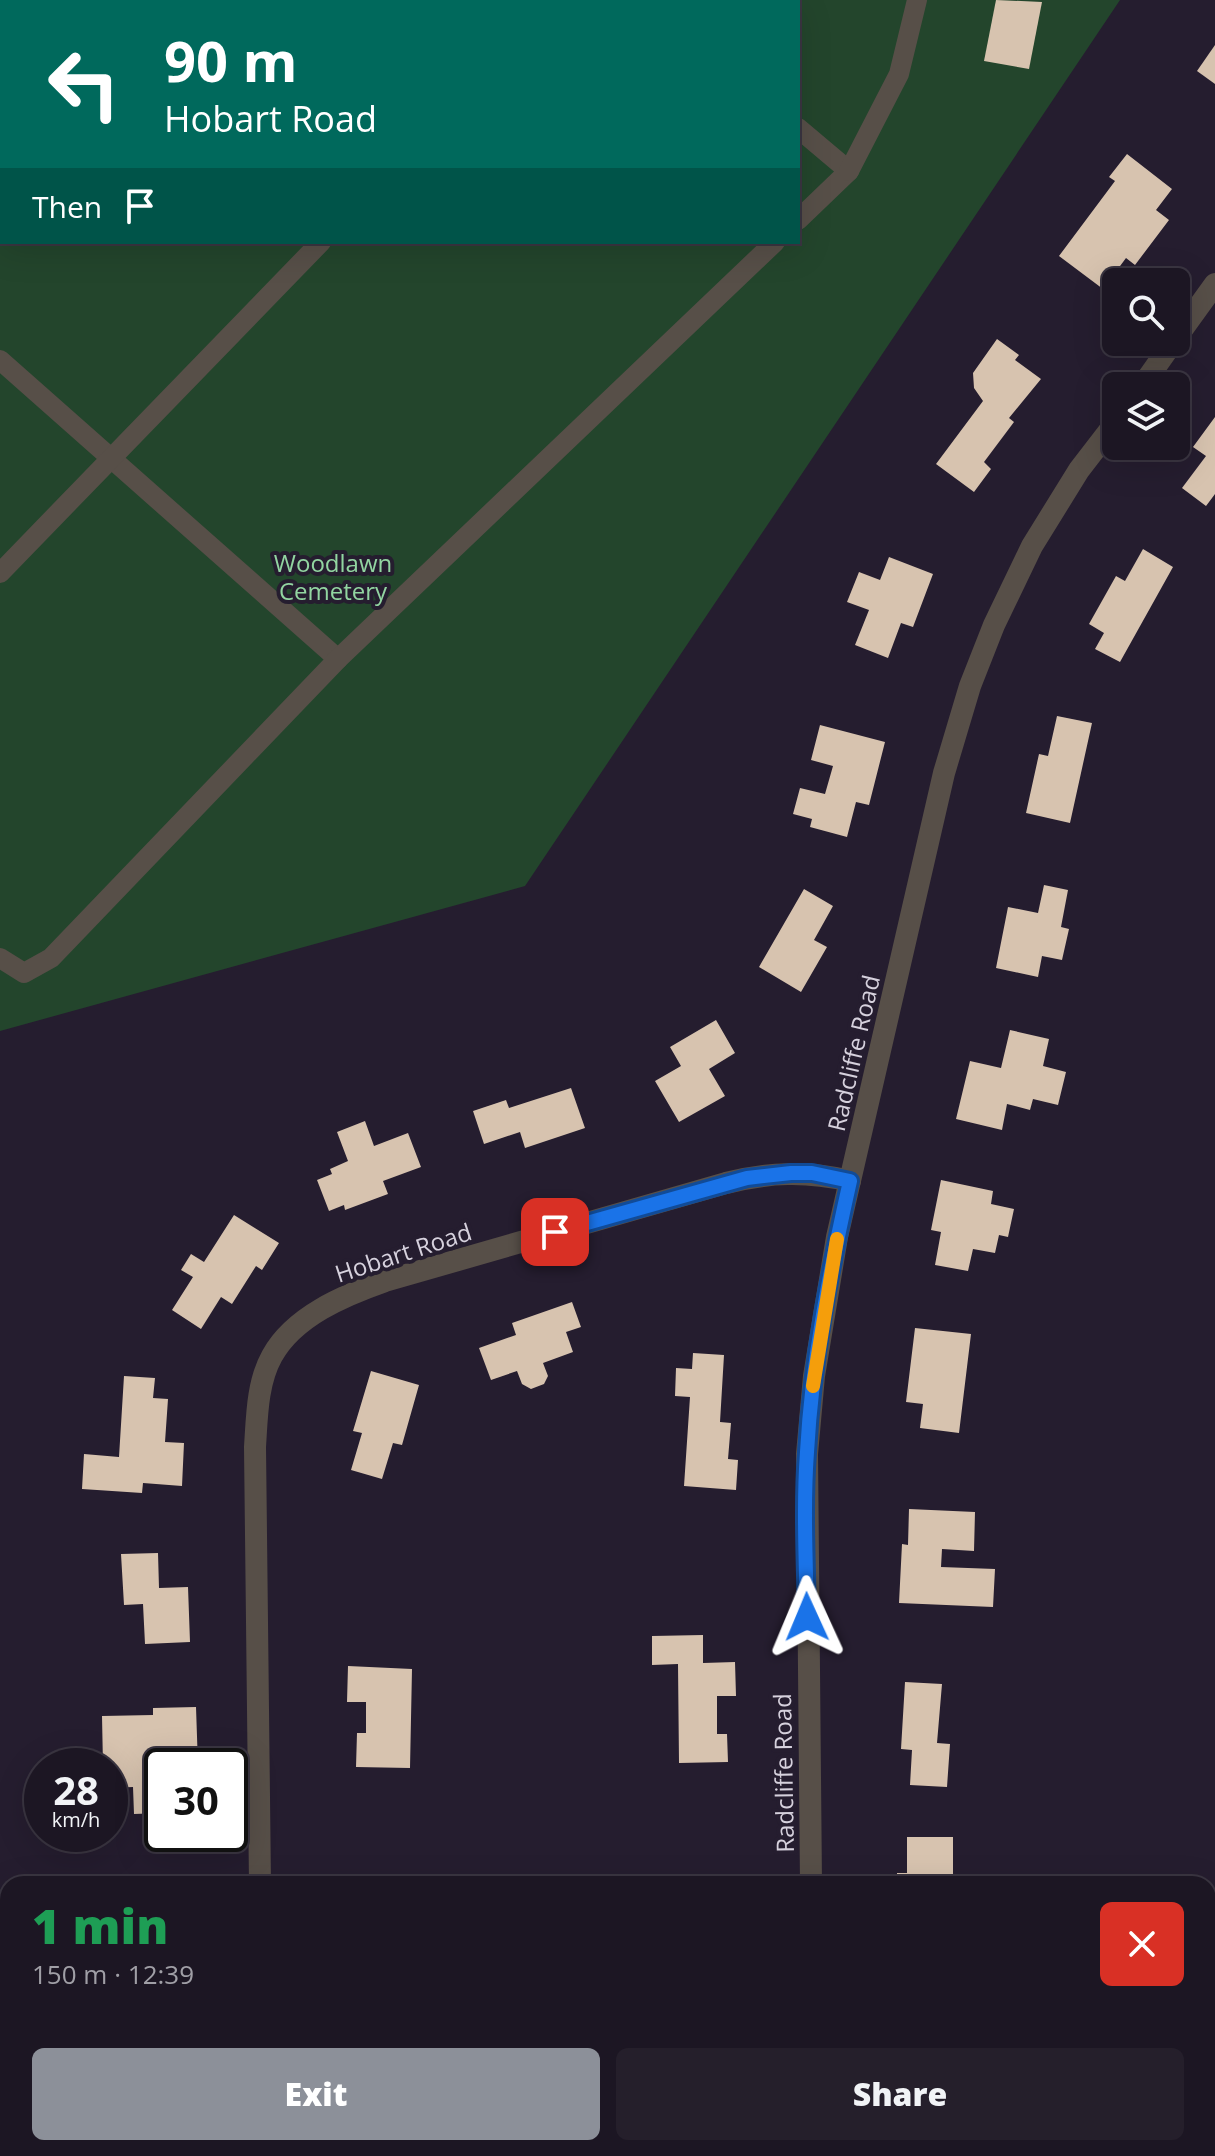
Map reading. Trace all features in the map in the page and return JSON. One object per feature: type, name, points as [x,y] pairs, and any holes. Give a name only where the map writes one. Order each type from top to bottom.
[{"type":"street","points":[[1190,319],[1215,284]]},
{"type":"street","name":"Radcliffe Road","points":[[811,1876],[807,1454],[823,1317],[850,1181],[944,773],[970,686],[994,625],[1032,546],[1079,470],[1102,440]]},
{"type":"street","name":"Hobart Road","points":[[260,1876],[255,1447],[264,1375],[272,1355],[284,1338],[324,1308],[385,1281],[726,1183],[791,1173],[812,1173],[850,1181]]},
{"type":"lane","points":[[800,218],[849,171],[899,74],[917,0]]},
{"type":"lane","points":[[800,130],[849,171]]},
{"type":"lane","points":[[0,573],[319,244]]},
{"type":"lane","points":[[0,958],[24,973],[51,958],[338,659],[773,244]]},
{"type":"lane","points":[[0,360],[338,659]]},
{"type":"green space","name":"Woodlawn Cemetery","points":[[800,0],[1120,0],[525,886],[0,1031],[0,244],[800,244]]},
{"type":"building","points":[[996,0],[1042,2],[1029,69],[984,61]]},
{"type":"building","points":[[1215,45],[1215,84],[1197,71]]},
{"type":"building","points":[[1127,154],[1172,189],[1156,210],[1169,220],[1135,265],[1126,258],[1119,268],[1102,268],[1102,288],[1059,256],[1115,181],[1109,177]]},
{"type":"building","points":[[997,339],[1019,355],[1015,360],[1041,379],[1009,418],[1014,422],[984,462],[991,469],[974,492],[936,464],[983,401],[974,388],[973,373]]},
{"type":"building","points":[[1215,417],[1215,494],[1206,506],[1182,488],[1206,456],[1193,447]]},
{"type":"building","points":[[1143,549],[1173,567],[1120,662],[1095,649],[1104,633],[1089,624],[1116,576],[1125,581]]},
{"type":"building","points":[[889,557],[933,574],[913,627],[901,623],[888,658],[855,645],[869,610],[847,602],[859,572],[880,580]]},
{"type":"building","points":[[1057,716],[1092,723],[1070,823],[1026,813],[1039,754],[1048,756]]},
{"type":"building","points":[[820,725],[885,742],[869,805],[856,802],[847,837],[810,827],[812,819],[793,814],[800,788],[825,794],[833,766],[811,760]]},
{"type":"building","points":[[1044,885],[1068,890],[1061,927],[1069,929],[1062,960],[1042,956],[1038,977],[996,968],[1008,907],[1038,913]]},
{"type":"building","points":[[804,889],[833,906],[814,940],[827,947],[801,992],[759,967]]},
{"type":"building","points":[[716,1020],[735,1053],[709,1069],[725,1096],[679,1122],[655,1081],[681,1066],[670,1047]]},
{"type":"building","points":[[1010,1030],[1049,1039],[1043,1066],[1066,1072],[1058,1105],[1033,1099],[1030,1110],[1007,1104],[1002,1130],[956,1119],[970,1061],[1001,1068]]},
{"type":"building","points":[[571,1088],[585,1128],[525,1148],[520,1132],[484,1144],[473,1111],[506,1100],[509,1108]]},
{"type":"building","points":[[365,1121],[374,1146],[408,1133],[421,1167],[383,1181],[388,1194],[345,1210],[344,1205],[329,1211],[317,1180],[332,1174],[330,1169],[348,1161],[337,1132]]},
{"type":"building","points":[[941,1180],[993,1191],[991,1204],[1014,1209],[1008,1237],[999,1235],[995,1253],[973,1249],[968,1271],[935,1265],[941,1232],[931,1230]]},
{"type":"building","points":[[234,1215],[279,1243],[262,1270],[256,1266],[232,1304],[221,1297],[201,1329],[172,1310],[193,1277],[181,1270],[191,1254],[204,1262]]},
{"type":"building","points":[[572,1302],[581,1327],[566,1332],[573,1352],[543,1363],[548,1376],[544,1384],[531,1389],[522,1384],[517,1371],[491,1380],[479,1348],[516,1335],[512,1323]]},
{"type":"building","points":[[915,1328],[971,1334],[959,1433],[920,1428],[923,1404],[906,1402]]},
{"type":"building","points":[[693,1353],[724,1355],[720,1422],[731,1423],[728,1459],[738,1460],[736,1490],[684,1486],[690,1397],[675,1396],[676,1368],[692,1369]]},
{"type":"building","points":[[371,1371],[419,1385],[402,1445],[393,1443],[382,1479],[351,1470],[362,1433],[353,1431]]},
{"type":"building","points":[[124,1376],[155,1378],[153,1398],[168,1399],[165,1442],[184,1443],[182,1486],[143,1483],[142,1493],[82,1489],[84,1454],[119,1457]]},
{"type":"building","points":[[909,1509],[975,1512],[974,1551],[942,1549],[941,1567],[995,1569],[993,1607],[899,1603],[902,1544],[908,1545]]},
{"type":"building","points":[[158,1553],[159,1588],[188,1587],[190,1642],[145,1644],[143,1604],[124,1605],[121,1554]]},
{"type":"building","points":[[703,1635],[703,1663],[735,1662],[736,1696],[717,1696],[717,1734],[727,1734],[728,1762],[679,1763],[678,1664],[652,1665],[652,1636]]},
{"type":"building","points":[[348,1666],[412,1669],[410,1768],[356,1767],[357,1733],[366,1733],[366,1702],[347,1702]]},
{"type":"building","points":[[905,1682],[942,1684],[937,1743],[950,1744],[947,1787],[910,1785],[912,1750],[901,1749]]},
{"type":"building","points":[[196,1707],[197,1748],[144,1748],[144,1814],[134,1814],[133,1787],[128,1787],[128,1748],[103,1748],[102,1716],[153,1715],[153,1708]]},
{"type":"building","points":[[907,1837],[953,1837],[953,1876],[897,1876],[897,1873],[907,1873]]},
{"type":"slow traffic","points":[[813,1386],[837,1239]]},
{"type":"route","points":[[555,1232],[747,1178],[812,1173],[850,1181],[828,1285],[812,1395],[806,1490],[807,1617]]}]
